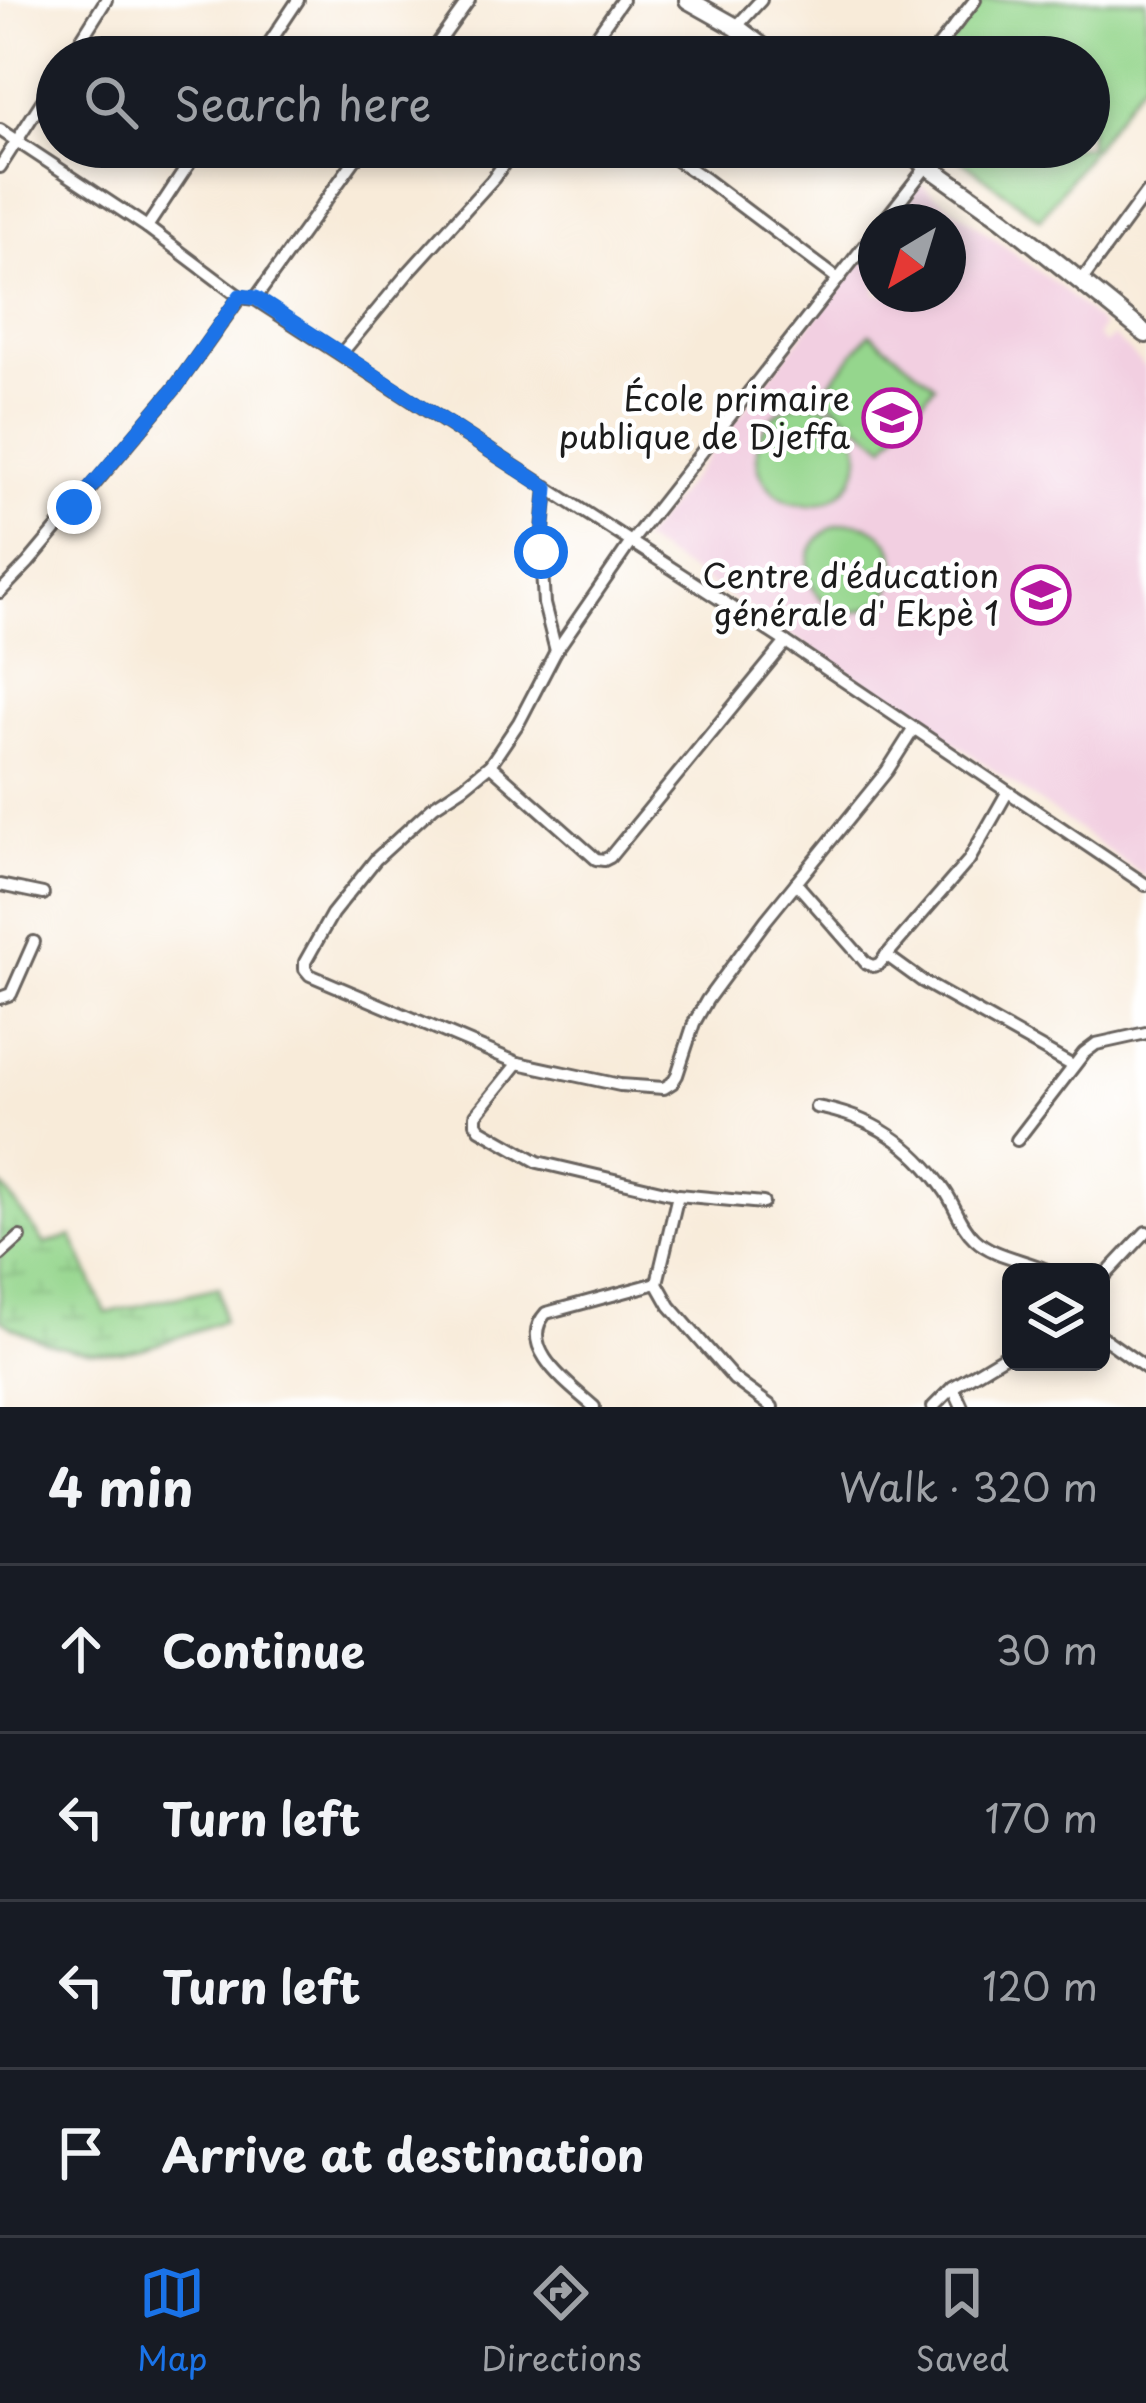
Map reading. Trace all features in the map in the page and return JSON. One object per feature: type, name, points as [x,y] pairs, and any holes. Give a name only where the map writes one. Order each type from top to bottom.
[{"type":"street","points":[[83,36],[106,0]]},
{"type":"street","points":[[274,36],[298,0]]},
{"type":"street","points":[[443,36],[469,0]]},
{"type":"street","points":[[597,36],[622,0]]},
{"type":"street","points":[[688,0],[748,36]]},
{"type":"street","points":[[736,27],[760,0]]},
{"type":"street","points":[[947,36],[975,0]]},
{"type":"street","points":[[0,166],[36,112]]},
{"type":"street","points":[[0,130],[36,154]]},
{"type":"street","points":[[57,168],[240,296],[256,298],[787,642],[1146,885]]},
{"type":"street","points":[[147,227],[186,168]]},
{"type":"street","points":[[256,298],[349,168]]},
{"type":"street","points":[[341,354],[501,168]]},
{"type":"street","points":[[688,168],[838,279]]},
{"type":"street","points":[[897,204],[925,168]]},
{"type":"street","points":[[930,168],[1003,219],[1146,334]]},
{"type":"street","points":[[1082,280],[1146,193]]},
{"type":"street","points":[[858,254],[631,542],[556,651],[490,765],[434,806],[376,859],[332,914],[304,969],[518,1063],[664,1088],[672,1083],[706,1000],[887,771],[913,730]]},
{"type":"street","points":[[0,592],[175,388],[240,296]]},
{"type":"street","points":[[547,488],[541,552],[544,604],[556,651]]},
{"type":"street","points":[[490,765],[596,859],[604,860],[662,797],[787,642]]},
{"type":"street","points":[[796,884],[866,963],[879,964],[969,860],[1007,793]]},
{"type":"street","points":[[0,885],[44,894]]},
{"type":"street","points":[[0,998],[11,994],[34,943]]},
{"type":"street","points":[[886,955],[922,981],[1073,1066]]},
{"type":"street","points":[[1017,1140],[1073,1066],[1096,1044],[1146,1033]]},
{"type":"street","points":[[518,1063],[476,1115],[480,1129],[512,1150],[538,1162],[678,1195],[763,1203]]},
{"type":"street","points":[[816,1106],[848,1112],[882,1128],[946,1192],[979,1243],[1026,1263]]},
{"type":"street","points":[[678,1195],[657,1282],[670,1306],[734,1379],[772,1407]]},
{"type":"street","points":[[1110,1270],[1146,1232]]},
{"type":"street","points":[[0,1255],[20,1238]]},
{"type":"street","points":[[594,1407],[547,1363],[537,1337],[538,1322],[545,1313],[657,1282]]},
{"type":"street","points":[[1110,1342],[1146,1368]]},
{"type":"street","points":[[933,1407],[953,1387],[1002,1357]]},
{"type":"street","points":[[953,1387],[962,1407]]},
{"type":"shaded area","points":[[920,184],[947,204],[904,204]]},
{"type":"shaded area","points":[[966,218],[1061,288],[1102,326],[1097,336],[1105,344],[1113,336],[1146,368],[1146,877],[911,712],[642,541],[858,263],[858,312],[966,312]]},
{"type":"green space","points":[[983,0],[1146,0],[1146,77],[1110,125],[1110,36],[956,36]]},
{"type":"green space","points":[[972,168],[1078,168],[1040,219]]},
{"type":"green space","points":[[870,333],[935,385],[885,446],[821,394]]},
{"type":"green space","points":[[808,403],[827,407],[844,418],[855,435],[859,454],[855,473],[844,490],[827,501],[808,505],[789,501],[772,490],[761,473],[757,454],[761,435],[772,418],[789,407]]},
{"type":"green space","points":[[852,523],[869,526],[883,536],[893,550],[893,584],[883,598],[869,608],[852,611],[835,608],[821,598],[811,584],[808,567],[811,550],[821,536],[835,526]]},
{"type":"green space","points":[[0,1183],[45,1244],[72,1236],[106,1313],[219,1287],[223,1321],[147,1347],[109,1353],[60,1346],[14,1328],[0,1319]]},
{"type":"place","name":"École primaire publique de Djeffa","points":[[892,418]]},
{"type":"place","name":"Centre d'éducation générale d' Ekpè 1","points":[[1041,595]]},
{"type":"route","points":[[74,507],[175,388],[240,296],[256,298],[547,488],[541,552]]}]
